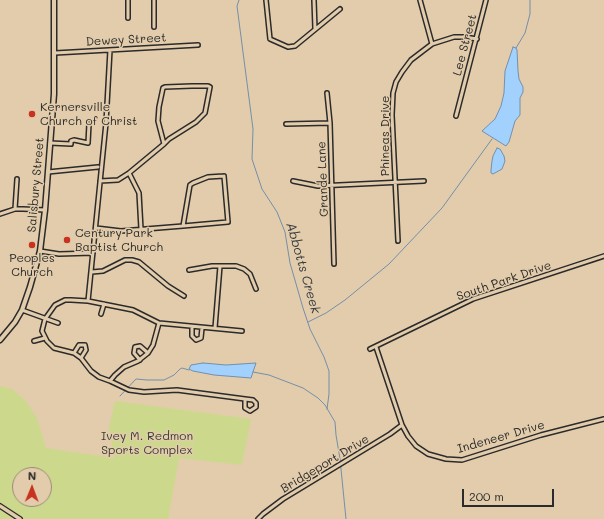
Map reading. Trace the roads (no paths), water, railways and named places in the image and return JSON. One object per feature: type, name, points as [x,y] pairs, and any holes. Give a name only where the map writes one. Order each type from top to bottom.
[{"type":"main road","name":"Salisbury Street","points":[[0,340],[15,322],[22,310],[30,288],[40,251],[45,210],[54,94],[54,0]]},
{"type":"street","points":[[128,0],[128,18]]},
{"type":"street","points":[[154,0],[154,27]]},
{"type":"street","points":[[266,0],[270,39],[288,47],[295,46],[340,9]]},
{"type":"street","points":[[314,0],[314,30]]},
{"type":"street","points":[[420,0],[432,44]]},
{"type":"street","name":"Lee Street","points":[[456,116],[486,0]]},
{"type":"street","name":"Phineas Drive","points":[[398,240],[392,115],[394,87],[407,65],[418,54],[432,44],[454,37],[477,39]]},
{"type":"street","name":"Dewey Street","points":[[55,53],[198,45]]},
{"type":"street","points":[[88,301],[106,123],[110,50]]},
{"type":"street","points":[[100,181],[118,180],[129,174],[164,144],[168,138],[203,117],[209,97],[209,86],[163,88],[158,121],[164,144]]},
{"type":"street","name":"Grande Lane","points":[[327,93],[330,123],[334,264]]},
{"type":"street","points":[[286,124],[330,123]]},
{"type":"street","points":[[50,144],[71,144],[71,141],[74,140],[88,142],[89,124]]},
{"type":"street","points":[[48,172],[98,167]]},
{"type":"street","points":[[129,174],[139,193],[141,229]]},
{"type":"street","points":[[96,228],[121,230],[183,226],[228,222],[224,176],[208,178],[190,185],[183,226]]},
{"type":"street","points":[[15,209],[17,179]]},
{"type":"street","points":[[293,181],[318,186],[332,186],[424,181]]},
{"type":"street","points":[[0,214],[15,209],[45,210]]},
{"type":"street","points":[[40,251],[59,254],[93,253]]},
{"type":"street","name":"South Park Drive","points":[[370,350],[473,299],[604,256]]},
{"type":"street","points":[[92,272],[103,271],[125,260],[132,260],[139,262],[168,286],[184,296]]},
{"type":"street","points":[[189,270],[220,266],[236,266],[244,269],[250,274],[256,289]]},
{"type":"street","points":[[215,328],[220,266]]},
{"type":"street","points":[[242,331],[192,327],[159,322],[133,310],[88,301],[71,300],[59,302],[52,308],[45,319],[42,331],[48,343],[54,348],[74,353],[81,358],[99,377],[130,390],[136,392],[177,390],[254,400],[256,407],[250,411],[245,408],[245,399]]},
{"type":"street","points":[[101,314],[104,304]]},
{"type":"street","points":[[22,310],[58,323]]},
{"type":"street","points":[[110,381],[114,374],[124,367],[140,360],[148,353],[153,345],[159,322]]},
{"type":"street","points":[[192,327],[192,336],[196,340],[201,338],[202,328]]},
{"type":"street","points":[[34,341],[45,338]]},
{"type":"street","points":[[74,353],[79,345],[85,345],[86,350],[81,358]]},
{"type":"street","points":[[140,360],[134,353],[135,347],[140,346],[148,353]]},
{"type":"street","name":"Indeneer Drive","points":[[376,347],[402,425],[416,446],[428,454],[446,459],[462,460],[541,435],[604,419]]},
{"type":"street","name":"Bridgeport Drive","points":[[258,519],[284,499],[390,434],[402,425]]},
{"type":"street","points":[[0,506],[20,519]]},
{"type":"water","points":[[513,47],[517,50],[519,79],[523,87],[523,92],[520,98],[520,115],[515,121],[509,142],[506,146],[482,131],[495,119],[501,106],[504,93],[505,71]]},
{"type":"water","points":[[497,148],[500,149],[505,161],[502,169],[493,174],[491,173],[492,161]]},
{"type":"water","points":[[203,363],[226,365],[256,363],[251,378],[214,375],[189,369],[191,365]]},
{"type":"waterway","name":"Abbotts Creek","points":[[239,0],[237,6],[253,129],[252,159],[262,189],[277,212],[285,232],[290,263],[303,308],[310,329],[324,357],[329,371],[329,394],[327,409]]},
{"type":"waterway","points":[[516,48],[525,33],[530,14],[530,0]]},
{"type":"waterway","points":[[308,322],[326,313],[345,300],[389,264],[442,208],[492,139]]},
{"type":"waterway","points":[[120,396],[136,379],[164,380],[174,375],[182,368],[189,370]]},
{"type":"waterway","name":"Abbotts Creek","points":[[253,372],[269,375],[303,388],[318,398],[325,405],[335,422],[346,519]]},
{"type":"place","name":"Kernersville Church of Christ","points":[[32,114]]},
{"type":"place","name":"Century Park Baptist Church","points":[[67,240]]},
{"type":"place","name":"Peoples Church","points":[[32,245]]},
{"type":"park label","name":"Ivey M. Redmon Sports Complex","points":[[147,443]]}]
